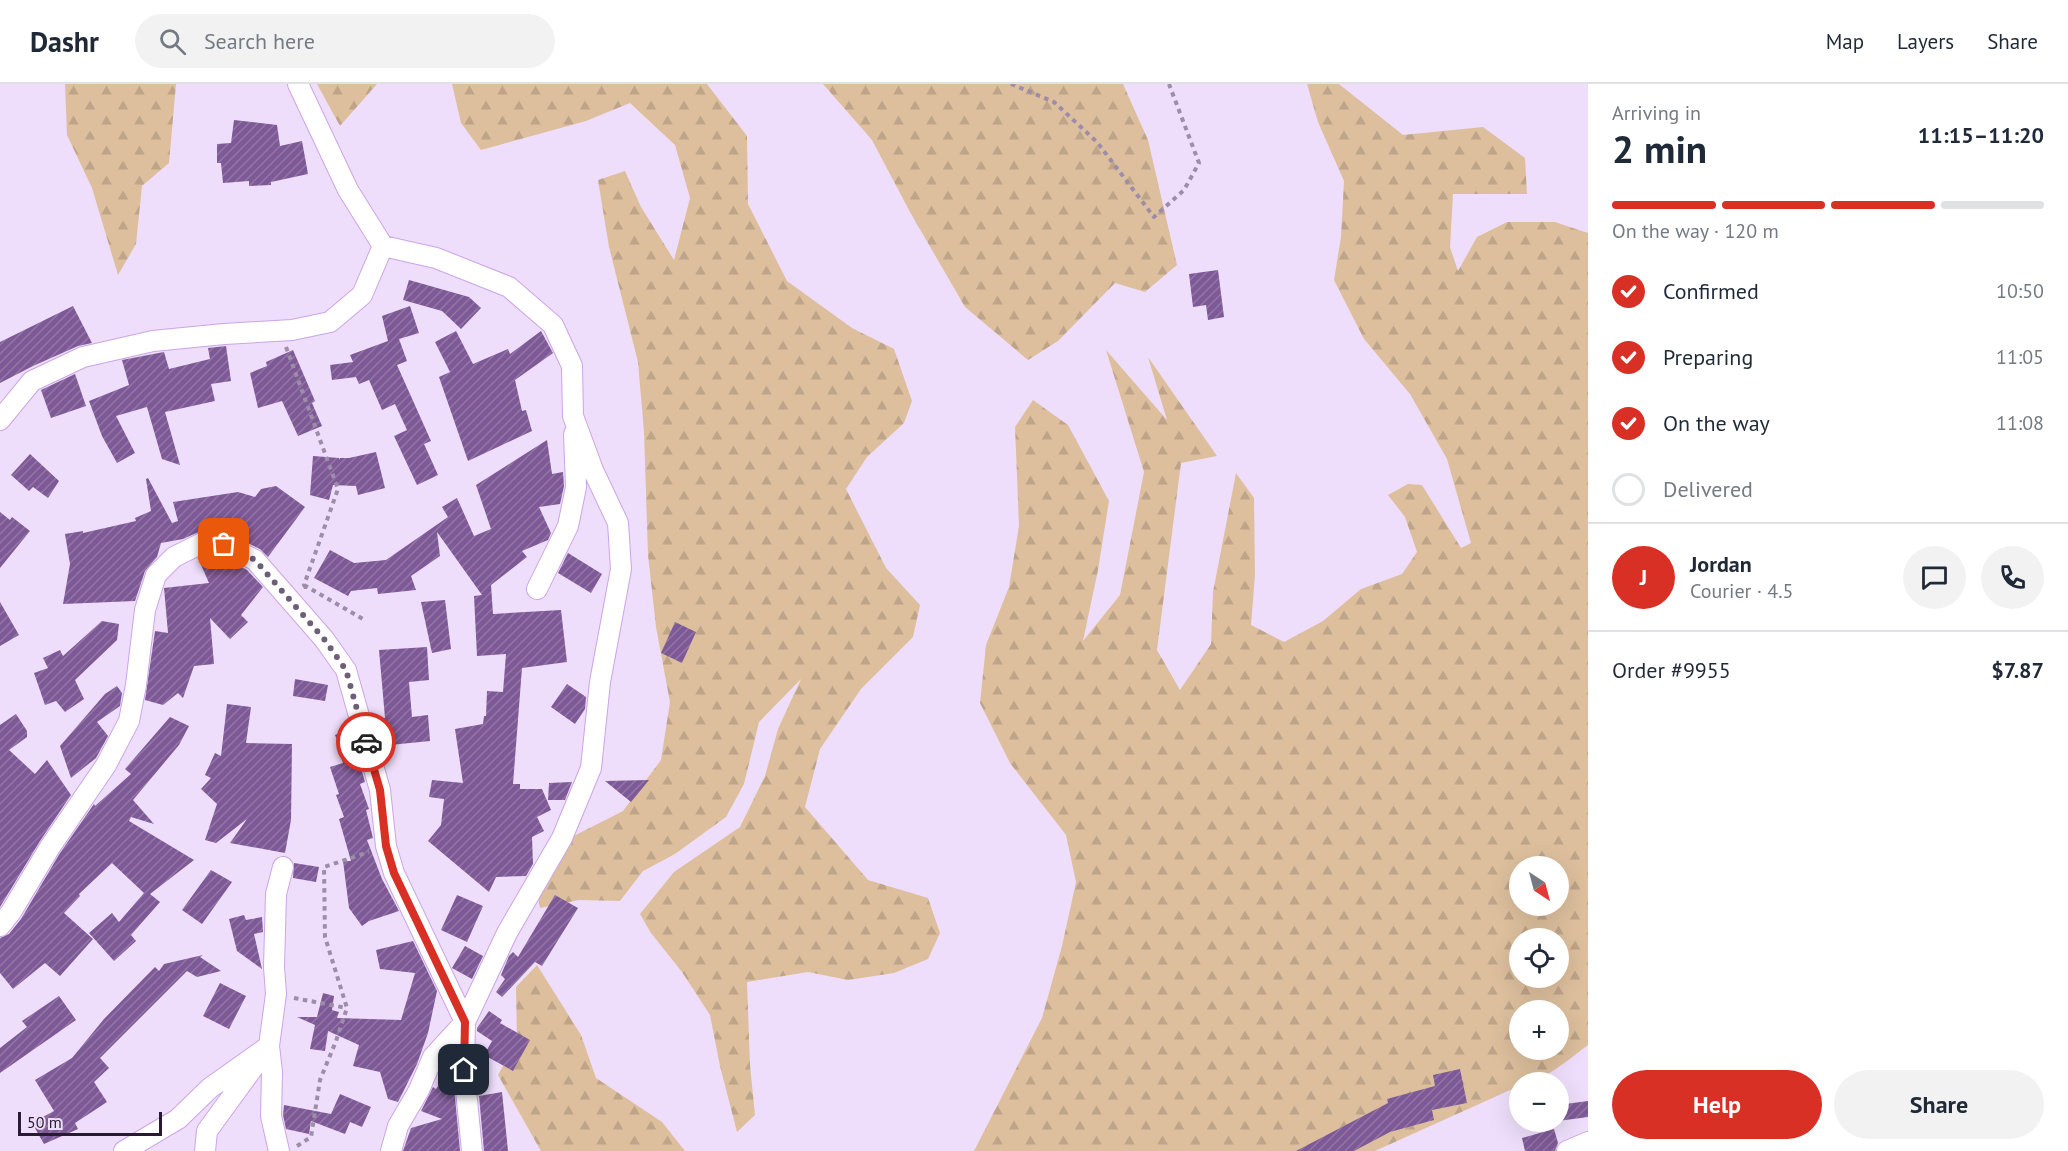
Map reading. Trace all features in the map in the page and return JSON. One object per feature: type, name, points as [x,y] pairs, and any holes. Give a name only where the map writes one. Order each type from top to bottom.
[{"type":"street","points":[[298,84],[348,190],[383,246],[436,258],[509,287],[553,325],[572,366],[576,487],[568,526],[537,589]]},
{"type":"street","points":[[0,420],[32,381],[83,357],[153,341],[292,330],[330,322],[362,295],[383,246]]},
{"type":"street","points":[[391,1151],[398,1126],[434,1057],[465,1022],[507,933],[562,838],[591,768],[600,682],[621,569],[618,523],[593,470],[573,417]]},
{"type":"street","points":[[0,926],[106,765],[129,722],[145,610],[156,575],[174,557],[212,538],[255,560],[324,639],[346,670],[380,790],[386,846],[394,873],[465,1022],[464,1070],[472,1151]]},
{"type":"street","points":[[279,1151],[271,1116],[272,1072],[269,1046],[276,994],[273,967],[276,894],[283,867]]},
{"type":"street","points":[[124,1151],[178,1119],[210,1088],[269,1046]]},
{"type":"street","points":[[205,1151],[207,1131],[269,1046]]},
{"type":"street","points":[[1567,1151],[1588,1142]]},
{"type":"path","points":[[1011,84],[1054,102],[1080,126],[1097,142],[1154,217],[1184,190],[1199,163],[1168,84]]},
{"type":"path","points":[[280,331],[338,489],[304,585]]},
{"type":"path","points":[[304,585],[310,595]]},
{"type":"path","points":[[304,585],[363,619]]},
{"type":"path","points":[[289,1151],[311,1137],[320,1080],[347,1008],[325,937],[324,867],[386,846]]},
{"type":"path","points":[[276,994],[347,1008]]},
{"type":"green space","points":[[65,84],[176,84],[169,163],[142,186],[136,244],[118,275],[92,188],[67,135]]},
{"type":"green space","points":[[317,84],[377,84],[340,126]]},
{"type":"green space","points":[[452,84],[707,84],[747,136],[748,204],[787,281],[852,328],[894,349],[912,401],[904,423],[867,457],[846,489],[886,568],[920,605],[913,637],[861,689],[820,749],[805,807],[868,880],[928,898],[940,933],[928,959],[894,973],[848,980],[808,972],[747,982],[750,1065],[755,1115],[737,1132],[710,1015],[640,914],[674,872],[740,827],[765,776],[778,729],[801,679],[759,722],[744,784],[726,817],[675,854],[643,871],[620,901],[579,900],[540,908],[537,890],[556,845],[623,811],[661,760],[670,702],[656,627],[648,555],[644,432],[638,362],[609,247],[598,180],[625,171],[641,207],[674,260],[690,198],[675,145],[630,103],[586,121],[481,150],[461,123]]},
{"type":"green space","points":[[823,84],[1123,84],[1148,140],[1177,265],[1145,292],[1115,283],[1058,341],[1028,360],[965,307],[910,212],[872,140]]},
{"type":"green space","points":[[1307,84],[1339,84],[1403,135],[1483,127],[1525,158],[1527,194],[1453,194],[1450,247],[1458,271],[1477,237],[1507,222],[1555,222],[1588,233],[1588,1045],[1569,1060],[1569,1000],[1509,1000],[1509,1060],[1569,1060],[1550,1072],[1509,1072],[1509,1091],[1375,1151],[974,1151],[1042,1018],[1062,946],[1076,882],[1066,835],[1010,763],[980,703],[986,645],[1009,587],[1019,526],[1015,427],[1033,400],[1068,425],[1109,501],[1083,641],[1120,595],[1144,472],[1106,350],[1167,420],[1148,357],[1217,456],[1181,463],[1157,650],[1180,690],[1211,644],[1213,592],[1236,473],[1254,498],[1255,575],[1251,625],[1284,642],[1323,621],[1361,589],[1402,574],[1417,552],[1405,517],[1388,495],[1408,484],[1422,485],[1461,548],[1471,543],[1447,459],[1410,394],[1364,339],[1334,280],[1341,237],[1344,181],[1318,122]]},
{"type":"green space","points":[[537,965],[581,1035],[596,1078],[662,1122],[685,1151],[541,1151],[498,1075],[517,1040],[516,987]]},
{"type":"building","points":[[234,120],[277,125],[280,146],[302,141],[308,174],[271,182],[271,185],[249,186],[249,181],[223,183],[221,163],[217,163],[217,144],[231,143]]},
{"type":"building","points":[[1218,270],[1224,317],[1208,320],[1206,305],[1193,307],[1189,274]]},
{"type":"building","points":[[409,280],[469,297],[481,308],[461,329],[442,311],[403,300]]},
{"type":"building","points":[[73,306],[92,343],[78,346],[0,383],[0,342]]},
{"type":"building","points":[[410,306],[419,333],[399,339],[407,361],[397,365],[431,441],[424,444],[438,475],[417,485],[394,436],[407,430],[395,404],[382,410],[369,380],[359,384],[356,377],[332,380],[330,365],[353,362],[350,355],[388,341],[382,316]]},
{"type":"building","points":[[456,331],[473,364],[508,349],[510,354],[541,331],[553,353],[515,380],[522,411],[526,410],[532,431],[468,461],[439,377],[450,372],[435,342]]},
{"type":"building","points":[[226,346],[231,381],[211,384],[215,401],[165,412],[180,465],[162,459],[147,407],[116,416],[135,453],[117,463],[102,436],[89,401],[129,385],[122,360],[164,352],[169,369],[210,359],[208,348]]},
{"type":"building","points":[[293,350],[315,401],[312,403],[322,426],[298,436],[282,401],[258,408],[250,373],[267,366],[266,362]]},
{"type":"building","points":[[75,374],[86,406],[51,418],[41,390]]},
{"type":"building","points":[[547,440],[552,474],[563,472],[564,486],[560,504],[539,507],[551,533],[548,540],[522,551],[527,557],[491,585],[493,614],[561,610],[567,662],[522,668],[513,784],[520,784],[520,789],[542,789],[551,810],[537,817],[544,831],[532,837],[533,864],[526,876],[496,877],[489,892],[428,841],[441,825],[444,799],[429,797],[432,780],[463,783],[455,729],[483,724],[484,716],[486,716],[487,691],[503,692],[506,654],[477,656],[474,596],[482,595],[437,532],[440,556],[411,576],[416,590],[378,594],[377,588],[351,591],[348,596],[314,578],[330,550],[354,563],[386,560],[448,517],[442,507],[457,498],[474,536],[491,529],[476,485]]},
{"type":"building","points":[[376,452],[385,488],[358,495],[356,486],[333,485],[329,500],[310,495],[313,456],[339,458],[340,460],[340,458]]},
{"type":"building","points":[[30,454],[59,481],[48,498],[33,487],[29,491],[11,475]]},
{"type":"building","points":[[148,478],[172,523],[178,521],[173,502],[238,492],[255,497],[261,489],[276,486],[305,507],[268,557],[260,549],[212,526],[183,539],[161,543],[157,557],[145,571],[135,601],[63,604],[70,564],[65,534],[83,531],[83,533],[136,521],[135,518],[151,511],[146,479]]},
{"type":"building","points":[[0,512],[10,520],[12,517],[30,531],[0,568]]},
{"type":"building","points":[[212,551],[247,570],[263,587],[241,615],[248,622],[230,639],[210,618],[214,664],[194,666],[183,698],[178,693],[163,705],[145,700],[155,631],[168,633],[164,588],[209,583],[198,558]]},
{"type":"building","points":[[568,553],[602,574],[591,593],[558,573]]},
{"type":"building","points":[[445,600],[451,649],[432,653],[421,602]]},
{"type":"building","points":[[0,602],[19,635],[0,646]]},
{"type":"building","points":[[102,621],[119,624],[117,640],[75,680],[84,699],[65,712],[56,701],[45,705],[34,673],[48,668],[43,658],[60,650],[63,656]]},
{"type":"building","points":[[675,622],[696,632],[682,663],[661,653]]},
{"type":"building","points":[[427,647],[429,680],[409,682],[412,717],[428,715],[430,741],[380,746],[373,720],[385,718],[379,650]]},
{"type":"building","points":[[295,679],[328,685],[325,701],[293,696]]},
{"type":"building","points":[[567,684],[586,697],[585,709],[575,724],[551,707]]},
{"type":"building","points":[[117,686],[122,693],[120,706],[97,722],[108,736],[96,758],[71,778],[60,746],[105,694]]},
{"type":"building","points":[[227,704],[251,707],[246,743],[292,744],[291,820],[285,853],[230,843],[247,819],[216,843],[205,840],[217,804],[201,789],[211,778],[205,775],[215,753],[221,756]]},
{"type":"building","points":[[16,714],[27,731],[27,737],[9,750],[35,774],[47,760],[71,795],[0,907],[0,725]]},
{"type":"building","points":[[170,717],[189,726],[179,745],[133,800],[154,824],[131,817],[129,821],[194,860],[150,894],[160,902],[131,935],[136,941],[114,961],[89,933],[112,913],[119,922],[144,893],[112,863],[79,894],[80,896],[64,913],[93,939],[60,976],[45,963],[13,989],[0,973],[0,938],[9,934],[21,919],[60,853],[94,804],[95,806],[131,774],[125,769]]},
{"type":"building","points":[[350,729],[365,782],[360,784],[369,809],[366,810],[373,838],[367,840],[382,879],[399,911],[369,921],[362,926],[349,908],[343,861],[351,861],[339,819],[344,817],[336,795],[339,794],[330,767],[343,763],[342,760],[345,759],[335,735]]},
{"type":"building","points":[[649,780],[631,802],[605,781]]},
{"type":"building","points":[[572,782],[565,800],[548,800],[549,783]]},
{"type":"building","points":[[294,863],[319,867],[316,882],[293,878]]},
{"type":"building","points":[[211,870],[232,882],[202,924],[182,910]]},
{"type":"building","points":[[457,895],[483,906],[467,942],[441,930]]},
{"type":"building","points":[[555,895],[578,908],[542,966],[535,962],[502,997],[496,992],[505,979],[501,975],[509,956],[513,952],[518,957]]},
{"type":"building","points":[[244,915],[246,920],[262,917],[263,932],[254,934],[262,969],[237,951],[229,919]]},
{"type":"building","points":[[413,941],[437,991],[428,1033],[417,1064],[398,1102],[388,1099],[380,1072],[353,1066],[359,1045],[328,1031],[325,1051],[310,1049],[315,1025],[297,1017],[317,1017],[323,993],[334,996],[332,1010],[339,1012],[337,1018],[401,1020],[415,973],[380,969],[376,950]]},
{"type":"building","points":[[465,946],[483,956],[472,979],[452,968]]},
{"type":"building","points":[[203,955],[200,957],[221,971],[197,977],[187,971],[100,1058],[109,1068],[94,1082],[107,1102],[75,1123],[78,1129],[44,1144],[32,1123],[54,1111],[35,1080],[72,1058],[104,1019],[155,967],[159,971],[164,964]]},
{"type":"building","points":[[220,983],[246,996],[229,1029],[203,1016]]},
{"type":"building","points":[[59,996],[76,1020],[0,1073],[0,1048],[27,1027],[22,1021]]},
{"type":"building","points":[[489,1011],[502,1020],[500,1023],[530,1040],[513,1071],[484,1055],[492,1041],[477,1031],[477,1028]]},
{"type":"building","points":[[452,1065],[460,1151],[403,1151],[411,1128],[442,1119],[421,1111],[433,1087],[436,1089]]},
{"type":"building","points":[[1460,1069],[1467,1103],[1432,1110],[1434,1120],[1390,1132],[1354,1151],[1296,1151],[1388,1103],[1387,1099],[1435,1086],[1433,1075]]},
{"type":"building","points":[[502,1092],[508,1151],[484,1151],[479,1096]]},
{"type":"building","points":[[340,1094],[371,1107],[362,1127],[350,1122],[345,1134],[311,1121],[309,1134],[286,1129],[283,1115],[284,1105],[331,1114]]},
{"type":"building","points":[[1588,1101],[1588,1117],[1569,1120],[1569,1104]]},
{"type":"building","points":[[1543,1132],[1555,1132],[1558,1143],[1555,1151],[1525,1151],[1522,1138]]},
{"type":"way so far","points":[[224,544],[255,560],[324,639],[346,670],[366,742]]},
{"type":"route","points":[[366,742],[380,790],[386,846],[394,873],[465,1022],[464,1070]]}]
